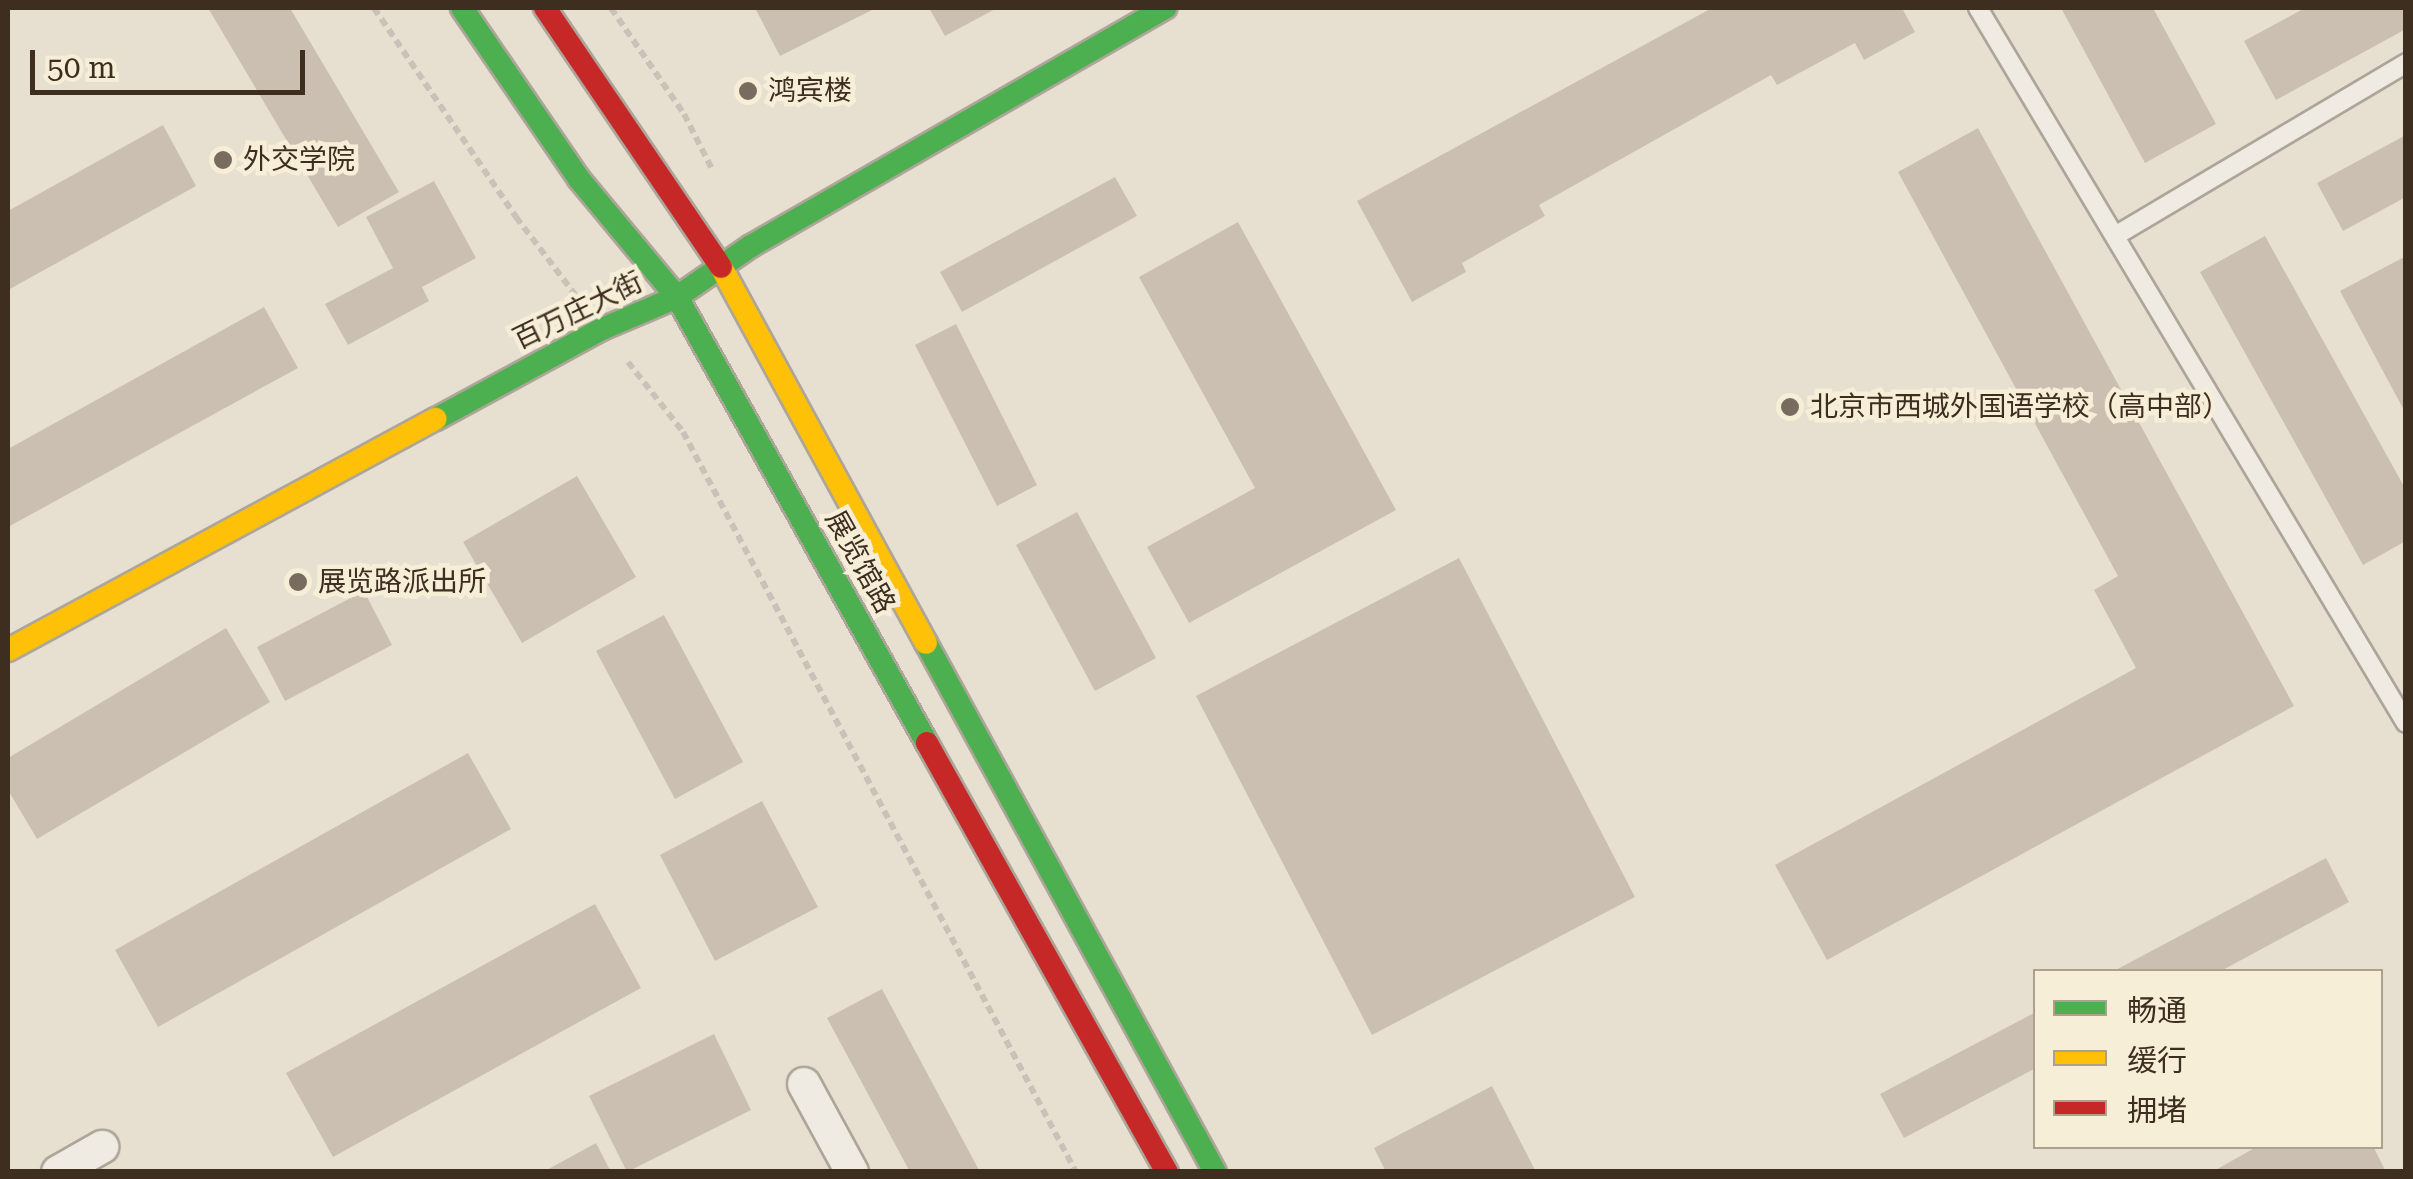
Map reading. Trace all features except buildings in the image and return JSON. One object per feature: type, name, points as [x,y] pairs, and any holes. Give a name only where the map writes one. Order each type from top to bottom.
[{"type":"main road","name":"展览馆路","points":[[462,8],[579,179],[677,297],[1167,1172]]},
{"type":"main road","name":"展览馆路","points":[[545,8],[721,267],[1215,1172]]},
{"type":"main road","name":"百万庄大街","points":[[8,650],[602,329],[677,297],[721,267],[1165,8]]},
{"type":"street","points":[[804,1084],[852,1172]]},
{"type":"street","points":[[58,1172],[102,1147]]},
{"type":"lane","points":[[1978,8],[2406,723]]},
{"type":"lane","points":[[2115,236],[2406,64]]},
{"type":"path","points":[[374,8],[516,217],[683,432],[1076,1172]]},
{"type":"traffic: fast","points":[[462,8],[579,179],[677,297]]},
{"type":"traffic: fast","points":[[436,419],[602,329],[677,297],[751,246],[1165,8]]},
{"type":"traffic: fast","points":[[677,297],[927,743]]},
{"type":"traffic: fast","points":[[926,643],[1215,1172]]},
{"type":"traffic: slow","points":[[721,267],[926,643]]},
{"type":"traffic: slow","points":[[8,650],[436,419]]},
{"type":"traffic: jam","points":[[545,8],[721,267]]},
{"type":"traffic: jam","points":[[927,743],[1167,1172]]},
{"type":"place","name":"鸿宾楼","points":[[748,91]]},
{"type":"place","name":"外交学院","points":[[223,160]]},
{"type":"place","name":"北京市西城外国语学校（高中部）","points":[[1790,407]]},
{"type":"place","name":"展览路派出所","points":[[298,582]]}]
